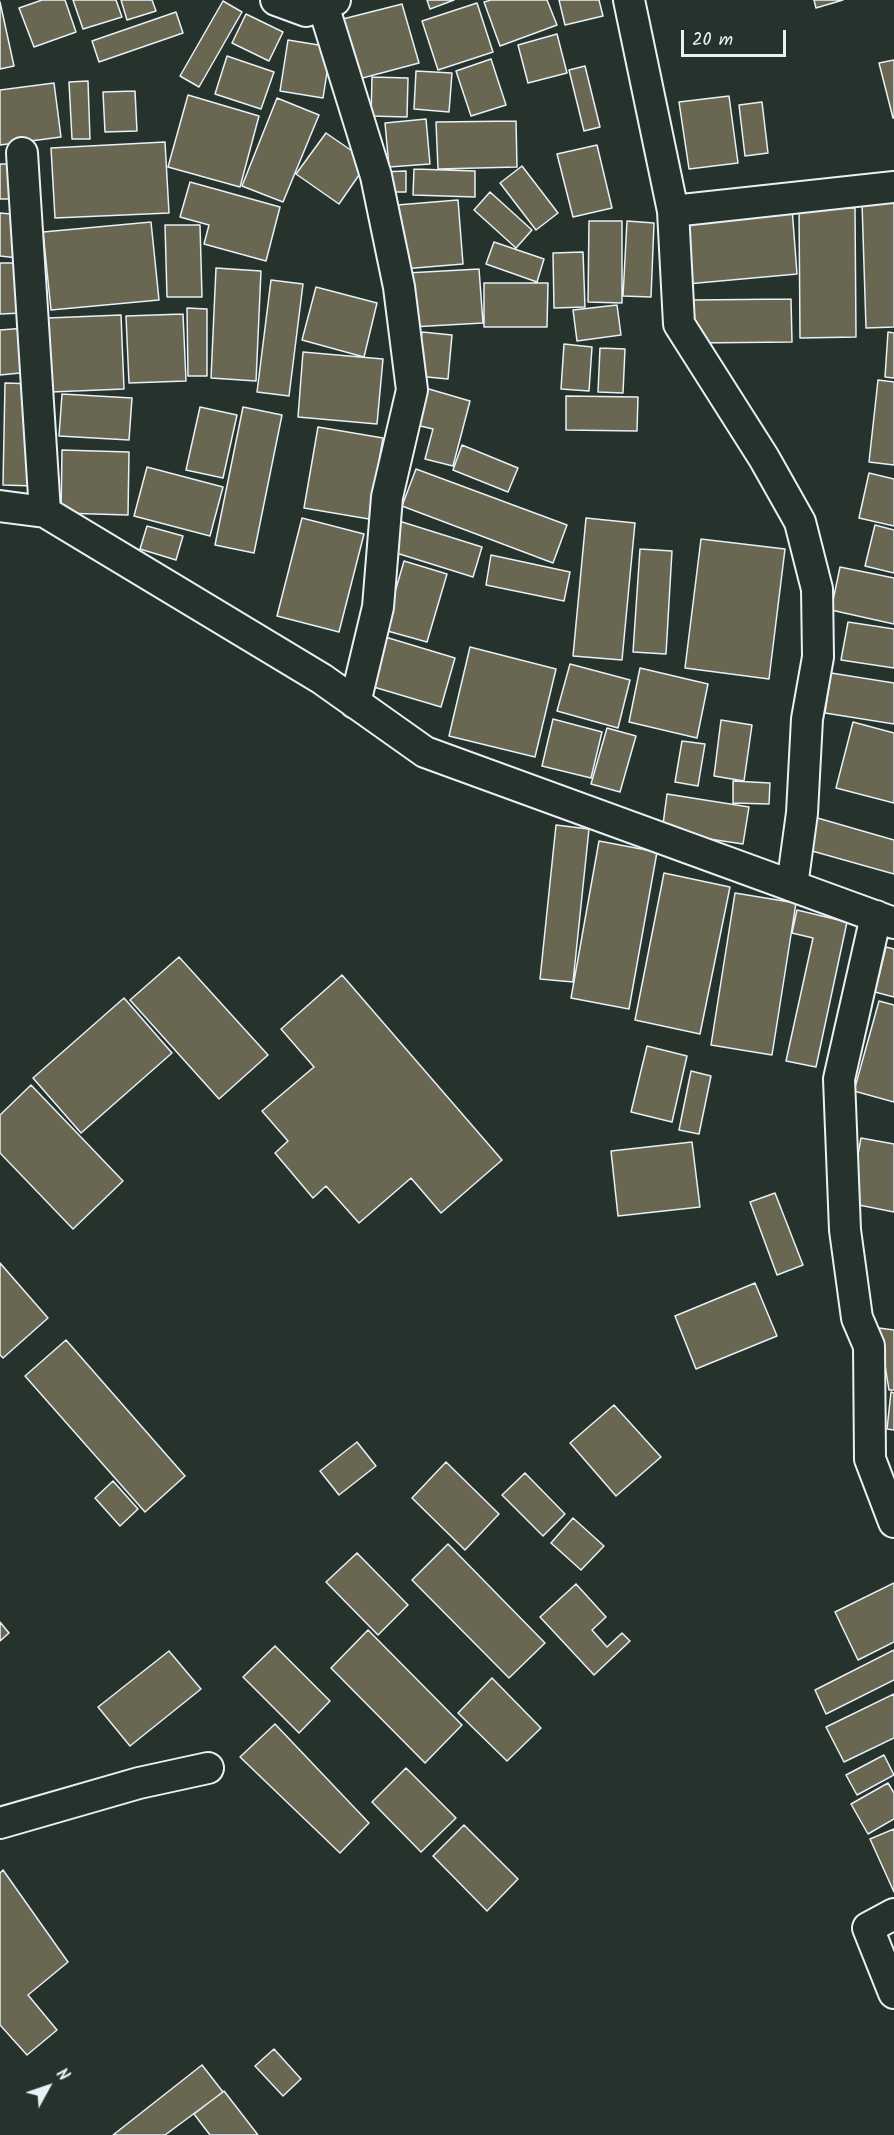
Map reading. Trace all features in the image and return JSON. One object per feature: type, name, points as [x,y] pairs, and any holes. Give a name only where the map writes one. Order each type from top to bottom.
[{"type":"street","points":[[276,0],[306,10],[329,2],[376,176],[399,287],[412,390],[387,497],[378,607],[355,703]]},
{"type":"street","points":[[628,0],[673,211],[679,324],[697,357],[764,458],[800,522],[817,589],[818,657],[807,719],[802,813],[792,886]]},
{"type":"street","points":[[22,153],[45,512]]},
{"type":"street","points":[[673,211],[894,187]]},
{"type":"street","points":[[0,506],[45,512],[322,679],[425,752],[885,919],[839,1079],[845,1230],[857,1318],[869,1346],[870,1459],[894,1522]]},
{"type":"street","points":[[0,1823],[139,1783],[208,1768]]},
{"type":"street","points":[[894,1914],[868,1928],[894,1993]]},
{"type":"building","points":[[42,0],[65,0],[76,32],[34,47],[19,8]]},
{"type":"building","points":[[73,0],[116,0],[122,17],[83,29]]},
{"type":"building","points":[[121,0],[152,0],[156,11],[127,20]]},
{"type":"building","points":[[427,0],[454,0],[430,9]]},
{"type":"building","points":[[547,0],[557,25],[500,46],[484,2]]},
{"type":"building","points":[[559,0],[599,0],[603,16],[565,25]]},
{"type":"building","points":[[814,0],[843,0],[816,8]]},
{"type":"building","points":[[223,1],[242,12],[199,87],[180,76]]},
{"type":"building","points":[[0,2],[14,66],[0,69]]},
{"type":"building","points":[[477,3],[493,52],[438,70],[422,21]]},
{"type":"building","points":[[402,4],[419,63],[355,80],[339,20]]},
{"type":"building","points":[[176,12],[183,33],[99,62],[92,41]]},
{"type":"building","points":[[246,14],[283,32],[269,61],[232,43]]},
{"type":"building","points":[[557,34],[567,73],[528,83],[518,45]]},
{"type":"building","points":[[288,40],[331,47],[323,98],[280,91]]},
{"type":"building","points":[[227,56],[274,72],[261,109],[215,94]]},
{"type":"building","points":[[491,59],[506,105],[471,116],[456,71]]},
{"type":"building","points":[[894,60],[894,118],[893,118],[879,63]]},
{"type":"building","points":[[585,66],[600,127],[584,131],[569,70]]},
{"type":"building","points":[[416,71],[452,73],[449,112],[414,109]]},
{"type":"building","points":[[372,77],[408,78],[407,117],[371,116]]},
{"type":"building","points":[[88,81],[90,139],[72,139],[69,82]]},
{"type":"building","points":[[54,83],[61,137],[0,145],[0,90]]},
{"type":"building","points":[[135,91],[137,131],[105,132],[103,92]]},
{"type":"building","points":[[188,95],[259,116],[240,187],[168,167]]},
{"type":"building","points":[[729,96],[738,163],[689,169],[679,102]]},
{"type":"building","points":[[277,98],[319,115],[283,202],[242,186]]},
{"type":"building","points":[[762,102],[768,153],[745,156],[739,105]]},
{"type":"building","points":[[426,119],[430,164],[389,167],[385,123]]},
{"type":"building","points":[[516,121],[517,167],[438,169],[436,122]]},
{"type":"building","points":[[326,133],[368,162],[339,204],[296,174]]},
{"type":"building","points":[[165,142],[169,213],[55,218],[51,148]]},
{"type":"building","points":[[597,145],[612,208],[573,217],[557,154]]},
{"type":"building","points":[[0,164],[8,164],[9,199],[0,199]]},
{"type":"building","points":[[522,166],[558,213],[536,230],[500,183]]},
{"type":"building","points":[[414,169],[475,171],[475,197],[413,195]]},
{"type":"building","points":[[406,171],[406,192],[381,192],[380,172]]},
{"type":"building","points":[[190,182],[280,207],[266,261],[204,244],[209,225],[180,217]]},
{"type":"building","points":[[490,192],[532,230],[516,248],[474,210]]},
{"type":"building","points":[[458,200],[463,264],[403,269],[397,205]]},
{"type":"building","points":[[894,202],[894,327],[866,328],[862,203]]},
{"type":"building","points":[[792,208],[797,274],[687,284],[681,217]]},
{"type":"building","points":[[799,208],[855,208],[856,337],[800,338]]},
{"type":"building","points":[[0,213],[22,215],[18,258],[0,256]]},
{"type":"building","points":[[589,221],[622,221],[622,303],[588,302]]},
{"type":"building","points":[[627,221],[654,223],[651,297],[623,296]]},
{"type":"building","points":[[151,222],[159,300],[51,310],[43,232]]},
{"type":"building","points":[[165,225],[200,225],[202,297],[167,297]]},
{"type":"building","points":[[494,242],[544,259],[537,282],[486,264]]},
{"type":"building","points":[[583,252],[585,307],[554,308],[553,253]]},
{"type":"building","points":[[0,263],[21,263],[22,313],[0,314]]},
{"type":"building","points":[[216,268],[261,271],[256,381],[211,378]]},
{"type":"building","points":[[479,269],[483,323],[411,327],[407,273]]},
{"type":"building","points":[[271,280],[303,284],[289,396],[257,392]]},
{"type":"building","points":[[484,283],[548,283],[547,327],[484,327]]},
{"type":"building","points":[[316,287],[377,303],[364,357],[302,340]]},
{"type":"building","points":[[791,299],[792,342],[694,343],[693,300]]},
{"type":"building","points":[[617,305],[621,335],[577,341],[573,310]]},
{"type":"building","points":[[187,308],[207,309],[207,376],[188,376]]},
{"type":"building","points":[[183,314],[186,381],[129,383],[126,316]]},
{"type":"building","points":[[121,315],[124,389],[51,392],[48,318]]},
{"type":"building","points":[[26,328],[30,372],[0,375],[0,330]]},
{"type":"building","points":[[422,332],[452,335],[448,379],[417,376]]},
{"type":"building","points":[[888,332],[894,333],[894,378],[885,377]]},
{"type":"building","points":[[564,344],[592,347],[589,391],[561,389]]},
{"type":"building","points":[[600,348],[625,349],[623,393],[598,392]]},
{"type":"building","points":[[303,352],[383,359],[377,424],[298,417]]},
{"type":"building","points":[[878,380],[894,382],[894,465],[869,462]]},
{"type":"building","points":[[5,383],[36,384],[34,486],[3,485]]},
{"type":"building","points":[[422,387],[470,401],[453,466],[425,459],[433,429],[412,424]]},
{"type":"building","points":[[62,394],[132,398],[129,440],[59,436]]},
{"type":"building","points":[[566,396],[638,397],[637,431],[566,430]]},
{"type":"building","points":[[200,407],[237,415],[223,478],[186,470]]},
{"type":"building","points":[[243,407],[282,415],[254,553],[215,545]]},
{"type":"building","points":[[318,427],[383,438],[369,519],[304,508]]},
{"type":"building","points":[[462,445],[518,468],[508,492],[453,470]]},
{"type":"building","points":[[62,450],[129,452],[128,515],[61,513]]},
{"type":"building","points":[[147,467],[223,487],[210,536],[134,516]]},
{"type":"building","points":[[416,469],[567,525],[553,563],[402,506]]},
{"type":"building","points":[[869,473],[894,479],[894,526],[859,518]]},
{"type":"building","points":[[302,518],[364,534],[339,632],[277,616]]},
{"type":"building","points":[[586,518],[635,523],[622,660],[573,656]]},
{"type":"building","points":[[399,521],[482,547],[473,577],[390,551]]},
{"type":"building","points":[[875,525],[894,530],[894,573],[865,566]]},
{"type":"building","points":[[147,526],[183,536],[176,560],[140,549]]},
{"type":"building","points":[[701,539],[785,549],[769,679],[685,668]]},
{"type":"building","points":[[640,549],[672,551],[666,654],[633,652]]},
{"type":"building","points":[[491,555],[570,572],[564,601],[486,585]]},
{"type":"building","points":[[404,561],[447,574],[427,642],[384,630]]},
{"type":"building","points":[[840,567],[894,578],[894,624],[831,610]]},
{"type":"building","points":[[848,622],[894,629],[894,668],[841,660]]},
{"type":"building","points":[[382,636],[455,658],[441,707],[367,685]]},
{"type":"building","points":[[470,647],[556,669],[535,757],[449,736]]},
{"type":"building","points":[[570,664],[630,680],[618,728],[557,711]]},
{"type":"building","points":[[640,668],[708,684],[697,738],[629,722]]},
{"type":"building","points":[[831,673],[894,683],[894,724],[825,713]]},
{"type":"building","points":[[553,719],[602,732],[591,778],[542,766]]},
{"type":"building","points":[[721,720],[752,725],[744,781],[714,776]]},
{"type":"building","points":[[853,722],[894,733],[894,803],[836,788]]},
{"type":"building","points":[[607,728],[636,736],[620,792],[591,784]]},
{"type":"building","points":[[682,741],[705,744],[698,786],[675,782]]},
{"type":"building","points":[[733,781],[770,783],[769,804],[733,803]]},
{"type":"building","points":[[667,794],[749,807],[743,844],[662,832]]},
{"type":"building","points":[[814,817],[894,840],[894,874],[805,849]]},
{"type":"building","points":[[556,825],[589,829],[573,982],[540,979]]},
{"type":"building","points":[[599,841],[657,852],[629,1009],[571,998]]},
{"type":"building","points":[[664,873],[730,887],[700,1034],[635,1020]]},
{"type":"building","points":[[735,893],[796,903],[772,1055],[711,1045]]},
{"type":"building","points":[[797,910],[847,922],[816,1067],[786,1061],[813,938],[792,933]]},
{"type":"building","points":[[886,947],[894,949],[894,997],[875,992]]},
{"type":"building","points":[[179,957],[268,1055],[219,1099],[130,1000]]},
{"type":"building","points":[[342,975],[502,1160],[441,1213],[411,1178],[359,1223],[326,1186],[313,1198],[275,1153],[288,1141],[262,1111],[314,1067],[281,1029]]},
{"type":"building","points":[[124,998],[172,1053],[81,1133],[33,1078]]},
{"type":"building","points":[[879,1001],[894,1005],[894,1102],[854,1091]]},
{"type":"building","points":[[647,1046],[687,1056],[672,1122],[631,1112]]},
{"type":"building","points":[[691,1071],[711,1076],[699,1134],[679,1130]]},
{"type":"building","points":[[31,1085],[123,1181],[73,1229],[0,1153],[0,1115]]},
{"type":"building","points":[[861,1138],[894,1144],[894,1212],[849,1203]]},
{"type":"building","points":[[692,1142],[700,1207],[618,1216],[611,1151]]},
{"type":"building","points":[[775,1193],[803,1265],[777,1275],[750,1202]]},
{"type":"building","points":[[0,1263],[48,1318],[3,1358],[0,1355]]},
{"type":"building","points":[[755,1283],[777,1336],[696,1369],[675,1316]]},
{"type":"building","points":[[879,1328],[894,1330],[894,1390],[889,1390]]},
{"type":"building","points":[[66,1340],[185,1476],[145,1512],[25,1376]]},
{"type":"building","points":[[891,1392],[894,1393],[894,1430],[887,1429]]},
{"type":"building","points":[[614,1405],[661,1457],[616,1496],[570,1443]]},
{"type":"building","points":[[357,1442],[376,1466],[339,1495],[320,1471]]},
{"type":"building","points":[[446,1462],[499,1514],[465,1550],[412,1498]]},
{"type":"building","points":[[525,1473],[565,1514],[543,1536],[502,1495]]},
{"type":"building","points":[[113,1481],[138,1509],[120,1526],[95,1498]]},
{"type":"building","points":[[573,1518],[604,1546],[581,1570],[551,1543]]},
{"type":"building","points":[[448,1544],[545,1643],[509,1678],[412,1580]]},
{"type":"building","points":[[357,1553],[408,1605],[378,1635],[326,1582]]},
{"type":"building","points":[[894,1583],[894,1642],[858,1660],[835,1612]]},
{"type":"building","points":[[576,1584],[606,1617],[592,1630],[607,1647],[622,1633],[630,1641],[594,1675],[540,1617]]},
{"type":"building","points":[[0,1622],[9,1633],[0,1641]]},
{"type":"building","points":[[368,1630],[462,1725],[425,1763],[331,1668]]},
{"type":"building","points":[[275,1646],[330,1701],[299,1733],[243,1677]]},
{"type":"building","points":[[894,1650],[894,1680],[826,1714],[815,1690]]},
{"type":"building","points":[[169,1651],[201,1689],[130,1746],[98,1707]]},
{"type":"building","points":[[492,1678],[541,1728],[507,1761],[458,1713]]},
{"type":"building","points":[[894,1694],[894,1738],[844,1762],[826,1727]]},
{"type":"building","points":[[275,1724],[369,1823],[340,1853],[240,1757]]},
{"type":"building","points":[[884,1755],[894,1775],[857,1795],[846,1775]]},
{"type":"building","points":[[406,1768],[456,1818],[421,1852],[372,1802]]},
{"type":"building","points":[[888,1783],[894,1793],[894,1819],[868,1834],[851,1804]]},
{"type":"building","points":[[464,1825],[518,1879],[487,1911],[433,1856]]},
{"type":"building","points":[[894,1829],[894,1892],[870,1839]]},
{"type":"building","points":[[3,1870],[68,1962],[28,1995],[57,2030],[27,2055],[0,2025],[0,1873]]},
{"type":"building","points":[[274,2049],[301,2079],[283,2096],[255,2066]]},
{"type":"building","points":[[202,2065],[223,2092],[165,2135],[113,2135]]},
{"type":"building","points":[[224,2091],[258,2135],[210,2135],[194,2114]]}]
